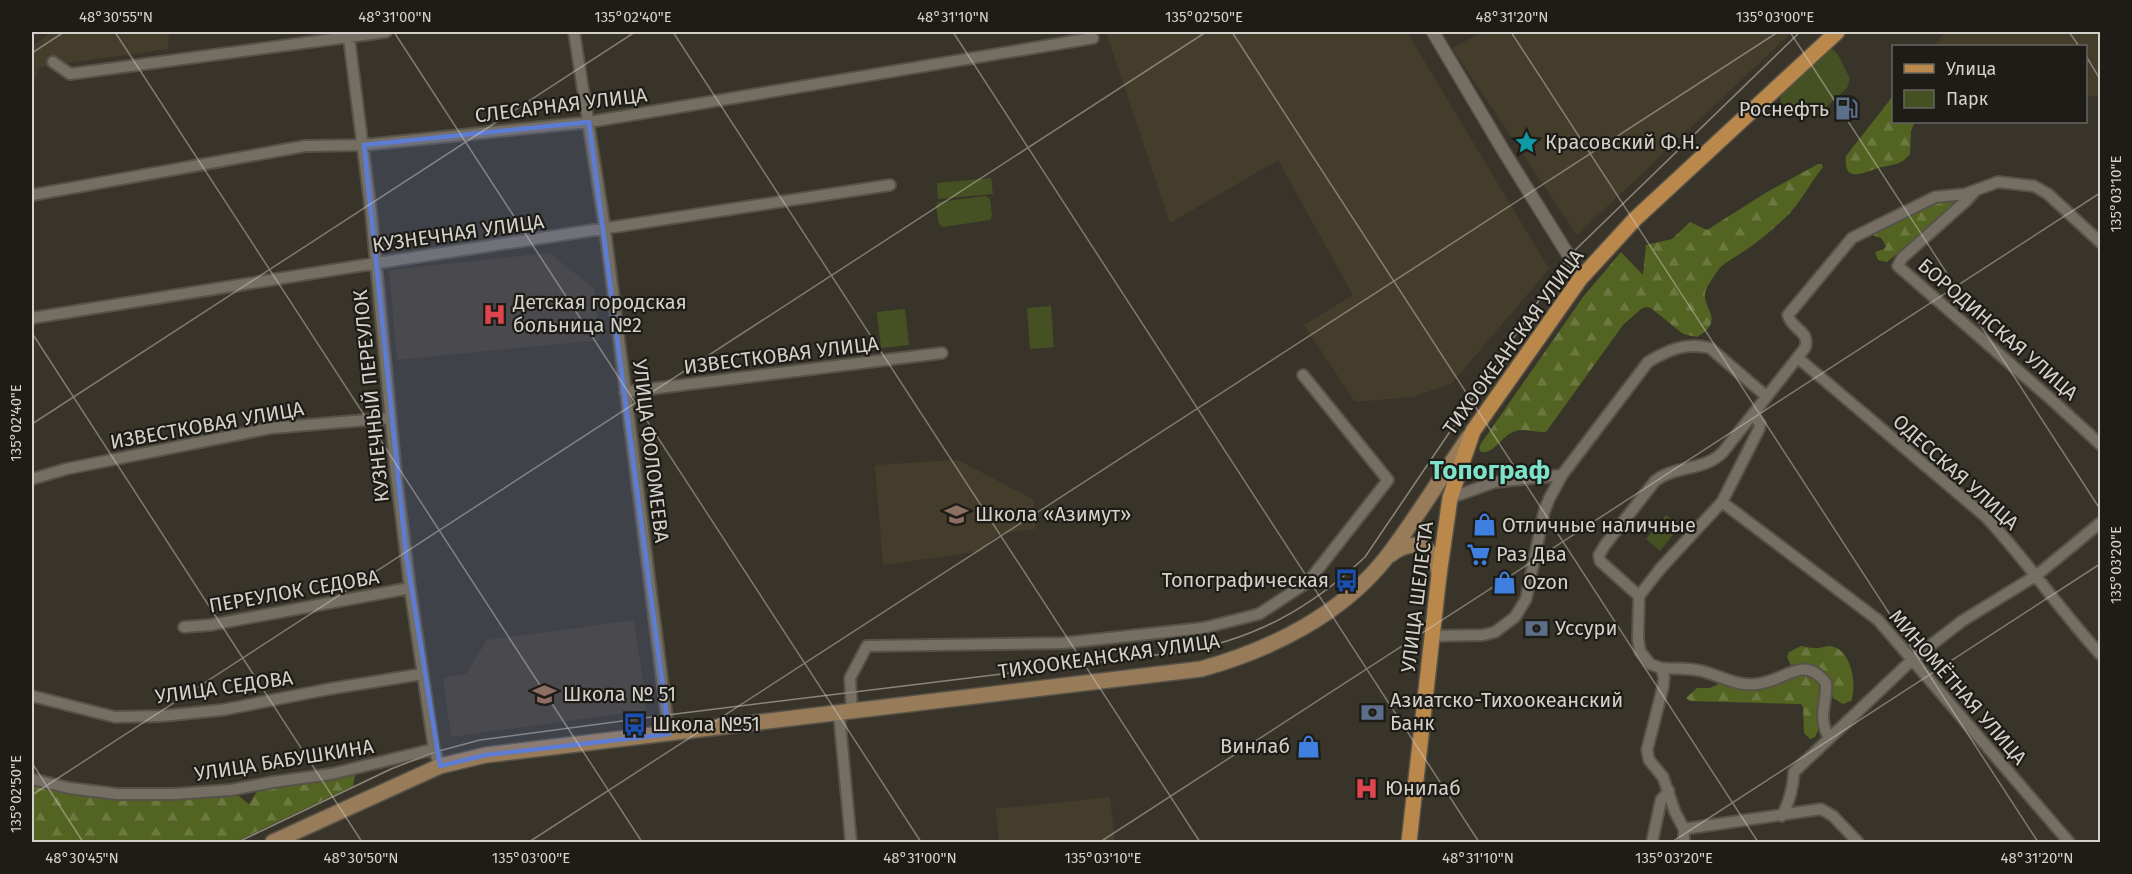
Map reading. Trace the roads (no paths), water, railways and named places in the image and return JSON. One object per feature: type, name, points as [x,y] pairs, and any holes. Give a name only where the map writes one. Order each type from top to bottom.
[{"type":"main road","name":"ТИХООКЕАНСКАЯ УЛИЦА","points":[[273,843],[440,766],[486,755],[1201,669],[1251,654],[1297,631],[1352,594],[1386,558],[1580,279],[1635,219],[1837,32]]},
{"type":"main road","name":"УЛИЦА ШЕЛЕСТА","points":[[1409,843],[1439,575],[1450,498],[1473,431]]},
{"type":"main road","points":[[1386,558],[1400,547],[1414,544],[1429,550],[1437,560],[1439,575]]},
{"type":"street","points":[[53,62],[70,74],[386,32]]},
{"type":"street","name":"УЛИЦА ФОЛОМЕЕВА","points":[[574,32],[605,230],[669,734]]},
{"type":"street","points":[[1433,32],[1572,261],[1580,279]]},
{"type":"street","name":"КУЗНЕЧНЫЙ ПЕРЕУЛОК","points":[[349,38],[364,145],[390,418],[410,588],[434,749],[440,766]]},
{"type":"street","name":"СЛЕСАРНАЯ УЛИЦА","points":[[32,195],[305,146],[364,145],[589,122],[1093,38]]},
{"type":"street","points":[[1639,596],[1600,561],[1599,555],[1655,481],[1663,474],[1707,463],[1717,458],[1753,414],[1805,348],[1807,338],[1805,334],[1790,322],[1788,315],[1847,241],[1926,201],[1943,195],[1965,194],[1998,182],[2034,186],[2048,194],[2100,242]]},
{"type":"street","name":"КУЗНЕЧНАЯ УЛИЦА","points":[[32,318],[890,185]]},
{"type":"street","name":"БОРОДИНСКАЯ УЛИЦА","points":[[1975,190],[1967,200],[1902,258],[1898,266],[2100,444]]},
{"type":"street","points":[[1432,636],[1483,635],[1495,632],[1515,617],[1526,599],[1544,512],[1562,475],[1648,362],[1667,351],[1687,345],[1700,345],[1710,348],[1766,396]]},
{"type":"street","name":"ИЗВЕСТКОВАЯ УЛИЦА","points":[[625,392],[942,353]]},
{"type":"street","name":"ОДЕССКАЯ УЛИЦА","points":[[1797,358],[1986,517],[2037,575],[2100,654]]},
{"type":"street","points":[[851,843],[845,712],[850,678],[867,646],[1063,643],[1203,628],[1259,614],[1308,582],[1388,480],[1303,375]]},
{"type":"street","points":[[1753,414],[1760,424],[1759,429],[1722,502],[1660,569],[1639,596],[1640,651],[1650,664],[1660,668],[1697,670],[1739,684],[1757,684],[1774,680],[1803,668],[1814,671],[1826,683],[1827,694],[1822,720],[1829,738]]},
{"type":"street","name":"ИЗВЕСТКОВАЯ УЛИЦА","points":[[32,478],[66,469],[271,428],[390,418]]},
{"type":"street","points":[[1450,498],[1495,482],[1562,475]]},
{"type":"street","name":"МИНОМЁТНАЯ УЛИЦА","points":[[1722,502],[1878,620],[2069,843]]},
{"type":"street","points":[[1782,816],[1792,790],[1794,772],[1913,659],[1962,621],[2037,575],[2100,523]]},
{"type":"street","name":"ПЕРЕУЛОК СЕДОВА","points":[[184,627],[210,625],[269,612],[410,588]]},
{"type":"street","points":[[1660,668],[1664,677],[1663,687],[1647,750],[1649,760],[1659,770],[1669,790],[1675,812],[1684,829],[1684,843]]},
{"type":"street","name":"УЛИЦА СЕДОВА","points":[[32,696],[115,717],[161,716],[222,710],[422,674]]},
{"type":"street","name":"УЛИЦА БАБУШКИНА","points":[[32,779],[69,788],[117,794],[220,791],[331,774],[434,749]]},
{"type":"street","points":[[1652,843],[1661,800],[1669,790]]},
{"type":"street","points":[[1684,829],[1821,810],[1844,826],[1858,843]]},
{"type":"tram line","points":[[238,842],[391,769],[435,752],[480,740],[1180,652],[1233,639],[1280,619],[1324,592],[1365,557],[1569,256],[1800,32]]},
{"type":"place","name":"Роснефть","points":[[1847,109]]},
{"type":"place","name":"Красовский Ф.Н.","points":[[1527,142]]},
{"type":"place","name":"Детская городская больница №2","points":[[495,314]]},
{"type":"place","name":"Школа «Азимут»","points":[[957,514]]},
{"type":"place","name":"Отличные наличные","points":[[1484,525]]},
{"type":"place","name":"Раз Два","points":[[1478,554]]},
{"type":"place","name":"Топографическая","points":[[1347,580]]},
{"type":"place","name":"Ozon","points":[[1505,582]]},
{"type":"place","name":"Уссури","points":[[1537,628]]},
{"type":"place","name":"Школа № 51","points":[[545,694]]},
{"type":"place","name":"Азиатско-Тихоокеанский Банк","points":[[1372,712]]},
{"type":"place","name":"Школа №51","points":[[634,724]]},
{"type":"place","name":"Винлаб","points":[[1308,746]]},
{"type":"place","name":"Юнилаб","points":[[1367,788]]},
{"type":"district","name":"Топограф","points":[[1490,470]]}]
